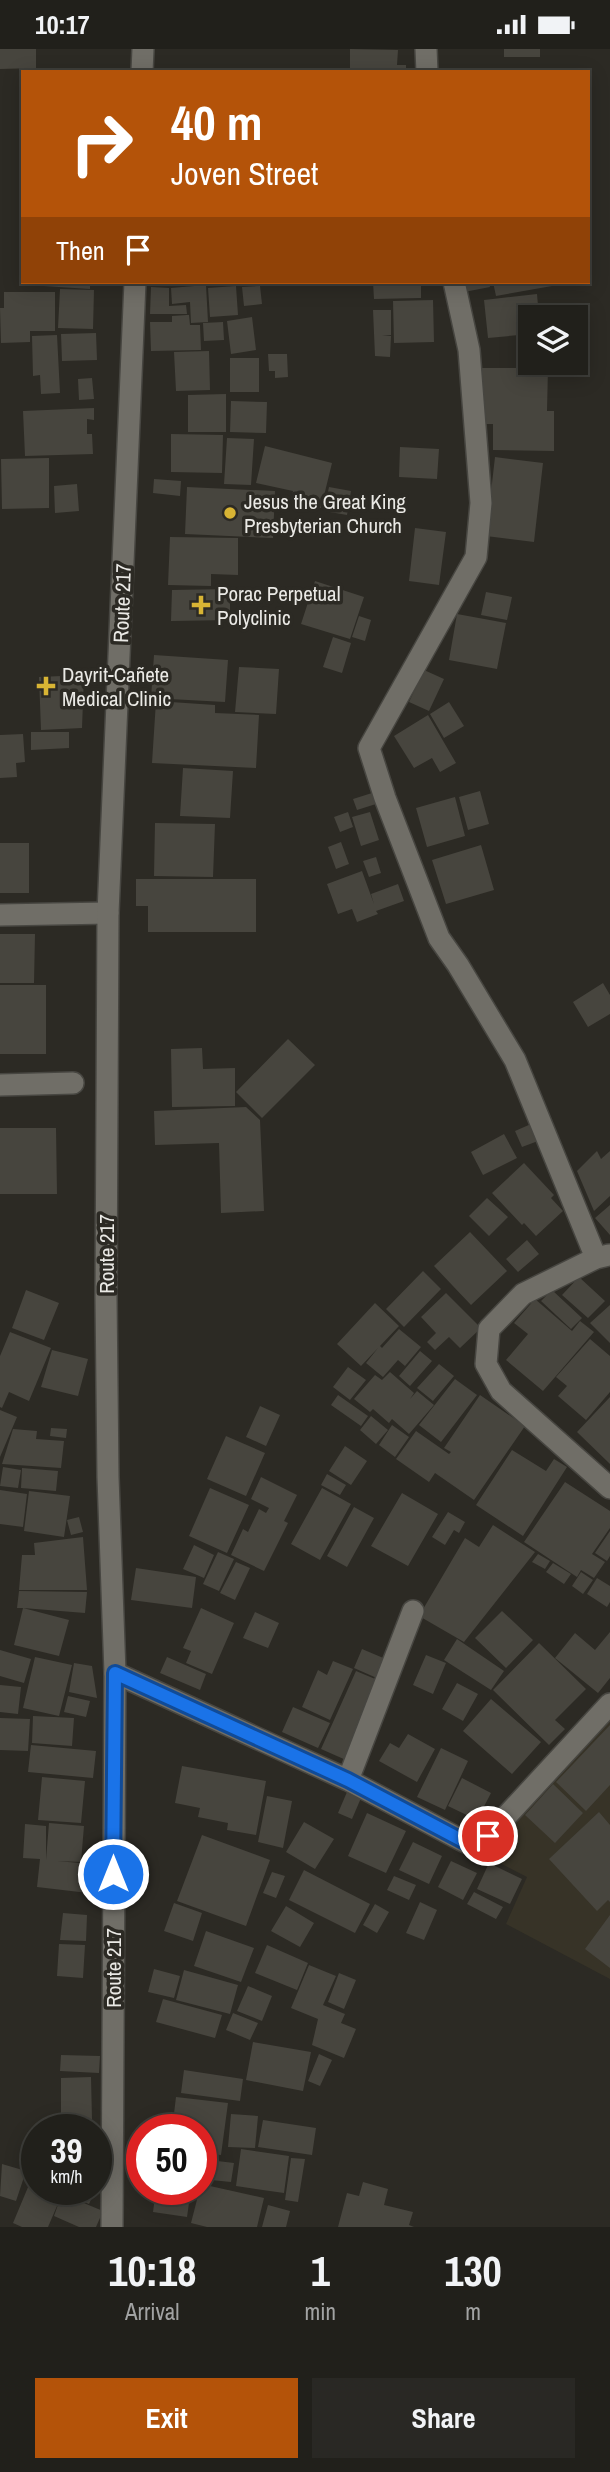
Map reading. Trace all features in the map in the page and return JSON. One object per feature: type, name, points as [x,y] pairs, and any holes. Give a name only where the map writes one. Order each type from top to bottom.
[{"type":"street","points":[[142,70],[143,49]]},
{"type":"street","points":[[426,49],[427,70]]},
{"type":"street","name":"Route 217","points":[[111,2227],[115,1673],[108,1477],[106,1297],[108,913],[135,284]]},
{"type":"street","points":[[454,284],[469,350],[481,503],[476,557],[369,748],[385,798],[439,938],[515,1060],[603,1257],[523,1294],[489,1329],[486,1364],[502,1391],[610,1488]]},
{"type":"street","points":[[0,915],[108,913]]},
{"type":"street","points":[[0,1086],[73,1083]]},
{"type":"street","points":[[348,1780],[413,1611]]},
{"type":"street","points":[[115,1673],[348,1780],[465,1842],[478,1844],[497,1827],[610,1704]]},
{"type":"shaded area","points":[[610,1710],[610,1979],[506,1924],[527,1877],[484,1855]]},
{"type":"building","points":[[0,49],[36,49],[36,68],[0,69]]},
{"type":"building","points":[[350,49],[398,50],[397,65],[406,65],[406,70],[350,70]]},
{"type":"building","points":[[504,49],[540,49],[540,57],[504,57]]},
{"type":"building","points":[[90,284],[90,289],[28,285]]},
{"type":"building","points":[[150,284],[199,284],[151,286]]},
{"type":"building","points":[[373,284],[421,284],[421,298],[374,299]]},
{"type":"building","points":[[457,284],[489,284],[490,287],[459,293]]},
{"type":"building","points":[[493,284],[563,284],[496,296]]},
{"type":"building","points":[[206,285],[208,322],[191,323],[190,302],[172,304],[171,288]]},
{"type":"building","points":[[236,286],[238,315],[210,317],[208,288]]},
{"type":"building","points":[[260,286],[262,304],[244,306],[242,287]]},
{"type":"building","points":[[151,287],[169,288],[169,306],[186,305],[187,314],[150,314]]},
{"type":"building","points":[[60,289],[94,290],[93,329],[58,328]]},
{"type":"building","points":[[4,292],[55,292],[55,331],[30,331],[30,342],[1,343],[0,308],[4,308]]},
{"type":"building","points":[[537,294],[538,305],[518,305],[518,335],[488,338],[484,300]]},
{"type":"building","points":[[433,300],[434,342],[394,343],[393,301]]},
{"type":"building","points":[[373,310],[391,310],[391,335],[382,335],[391,336],[390,357],[375,356]]},
{"type":"building","points":[[189,315],[190,325],[200,325],[201,350],[151,351],[150,322],[172,322],[172,316]]},
{"type":"building","points":[[252,317],[256,350],[231,354],[227,321]]},
{"type":"building","points":[[223,322],[224,340],[204,341],[203,323]]},
{"type":"building","points":[[96,333],[97,360],[62,361],[61,334]]},
{"type":"building","points":[[57,335],[60,393],[41,394],[40,375],[33,376],[32,336]]},
{"type":"building","points":[[209,351],[210,390],[176,391],[174,352]]},
{"type":"building","points":[[268,354],[287,354],[288,377],[275,378],[275,371],[269,371]]},
{"type":"building","points":[[230,358],[259,358],[259,392],[230,392]]},
{"type":"building","points":[[481,368],[518,368],[518,375],[548,375],[547,411],[554,411],[554,451],[493,450],[493,424],[481,424]]},
{"type":"building","points":[[92,378],[94,399],[79,400],[78,379]]},
{"type":"building","points":[[226,394],[226,432],[188,432],[188,395]]},
{"type":"building","points":[[231,401],[267,402],[266,433],[230,432]]},
{"type":"building","points":[[94,408],[94,420],[87,419],[87,434],[92,434],[93,454],[25,456],[23,411]]},
{"type":"building","points":[[171,434],[223,435],[222,473],[171,472]]},
{"type":"building","points":[[227,438],[254,439],[251,485],[224,484]]},
{"type":"building","points":[[265,446],[332,463],[321,508],[291,501],[293,491],[256,483]]},
{"type":"building","points":[[400,447],[439,449],[437,479],[399,477]]},
{"type":"building","points":[[495,457],[543,463],[534,542],[486,536]]},
{"type":"building","points":[[49,458],[49,508],[2,509],[1,459]]},
{"type":"building","points":[[154,479],[181,481],[180,496],[153,493]]},
{"type":"building","points":[[77,484],[79,511],[55,513],[54,486]]},
{"type":"building","name":"Jesus the Great King Presbyterian Church","points":[[187,487],[275,491],[273,538],[185,534]]},
{"type":"building","points":[[329,487],[351,491],[347,515],[324,511]]},
{"type":"building","points":[[415,528],[446,532],[439,585],[409,581]]},
{"type":"building","points":[[170,537],[238,538],[238,575],[211,574],[211,586],[168,585]]},
{"type":"building","points":[[315,581],[364,597],[350,639],[301,624]]},
{"type":"building","name":"Porac Perpetual Polyclinic","points":[[230,589],[230,620],[171,621],[172,590]]},
{"type":"building","points":[[486,592],[512,597],[507,620],[481,615]]},
{"type":"building","points":[[457,614],[506,623],[497,669],[449,660]]},
{"type":"building","points":[[359,616],[371,620],[365,641],[352,637]]},
{"type":"building","points":[[333,637],[351,643],[342,673],[323,667]]},
{"type":"building","points":[[154,655],[228,660],[225,702],[151,698]]},
{"type":"building","points":[[239,667],[279,669],[276,714],[235,712]]},
{"type":"building","points":[[424,670],[444,679],[429,711],[409,702]]},
{"type":"building","points":[[84,675],[82,728],[41,730],[39,677]]},
{"type":"building","points":[[156,701],[215,705],[215,713],[259,715],[256,768],[152,763]]},
{"type":"building","points":[[449,702],[464,726],[444,738],[430,714]]},
{"type":"building","points":[[428,715],[456,763],[440,772],[432,758],[414,768],[394,736]]},
{"type":"building","points":[[31,732],[69,732],[69,748],[31,750]]},
{"type":"building","points":[[23,734],[25,762],[16,763],[17,777],[0,778],[0,735]]},
{"type":"building","points":[[183,768],[233,771],[230,818],[180,816]]},
{"type":"building","points":[[480,791],[489,824],[468,830],[459,797]]},
{"type":"building","points":[[372,793],[376,804],[357,810],[353,799]]},
{"type":"building","points":[[455,797],[465,836],[427,847],[416,808]]},
{"type":"building","points":[[348,812],[353,827],[340,832],[334,817]]},
{"type":"building","points":[[370,812],[379,840],[361,846],[352,817]]},
{"type":"building","points":[[155,823],[215,824],[213,877],[154,876]]},
{"type":"building","points":[[341,842],[349,864],[336,869],[328,847]]},
{"type":"building","points":[[0,843],[29,843],[29,893],[0,893]]},
{"type":"building","points":[[481,845],[494,890],[446,904],[432,860]]},
{"type":"building","points":[[376,857],[381,873],[369,877],[363,861]]},
{"type":"building","points":[[362,871],[374,904],[371,894],[398,884],[404,901],[376,911],[378,914],[357,922],[352,909],[338,914],[327,884]]},
{"type":"building","points":[[136,879],[256,879],[256,932],[148,932],[148,906],[136,906]]},
{"type":"building","points":[[0,934],[35,934],[34,983],[0,983]]},
{"type":"building","points":[[603,983],[610,995],[610,1014],[588,1027],[573,1002]]},
{"type":"building","points":[[0,985],[46,985],[46,1054],[0,1054]]},
{"type":"building","points":[[288,1039],[315,1065],[262,1118],[236,1092]]},
{"type":"building","points":[[202,1048],[203,1069],[235,1068],[235,1106],[172,1107],[171,1049]]},
{"type":"building","points":[[246,1107],[260,1120],[264,1211],[221,1213],[219,1143],[155,1145],[154,1111]]},
{"type":"building","points":[[531,1124],[538,1141],[522,1147],[515,1131]]},
{"type":"building","points":[[0,1128],[56,1128],[57,1194],[0,1194]]},
{"type":"building","points":[[504,1134],[517,1158],[483,1175],[471,1152]]},
{"type":"building","points":[[597,1151],[601,1159],[610,1151],[610,1196],[594,1211],[577,1171]]},
{"type":"building","points":[[524,1163],[554,1195],[551,1198],[563,1211],[536,1236],[492,1193]]},
{"type":"building","points":[[487,1198],[508,1217],[489,1236],[469,1216]]},
{"type":"building","points":[[610,1205],[610,1235],[595,1218]]},
{"type":"building","points":[[470,1232],[507,1271],[471,1305],[434,1266]]},
{"type":"building","points":[[527,1240],[539,1254],[518,1272],[506,1259]]},
{"type":"building","points":[[423,1271],[441,1289],[404,1327],[386,1309]]},
{"type":"building","points":[[579,1277],[605,1301],[588,1318],[562,1295]]},
{"type":"building","points":[[26,1290],[59,1303],[44,1340],[12,1328]]},
{"type":"building","points":[[552,1290],[582,1318],[571,1329],[541,1301]]},
{"type":"building","points":[[446,1293],[481,1328],[460,1348],[449,1337],[435,1350],[427,1342],[436,1333],[421,1317]]},
{"type":"building","points":[[535,1299],[572,1331],[580,1321],[594,1332],[543,1391],[506,1360],[528,1334],[514,1323]]},
{"type":"building","points":[[375,1303],[399,1326],[380,1346],[382,1348],[399,1329],[421,1347],[405,1366],[398,1360],[383,1377],[366,1363],[378,1348],[361,1366],[337,1344]]},
{"type":"building","points":[[610,1305],[610,1343],[590,1323]]},
{"type":"building","points":[[10,1332],[51,1348],[29,1401],[9,1392],[2,1408],[0,1356]]},
{"type":"building","points":[[590,1339],[610,1356],[610,1392],[586,1420],[558,1396],[567,1386],[556,1377]]},
{"type":"building","points":[[52,1350],[88,1359],[78,1396],[41,1387]]},
{"type":"building","points":[[420,1351],[432,1361],[410,1386],[399,1376]]},
{"type":"building","points":[[439,1364],[454,1376],[433,1401],[417,1388]]},
{"type":"building","points":[[348,1367],[366,1380],[350,1400],[333,1387]]},
{"type":"building","points":[[390,1372],[414,1393],[410,1399],[417,1391],[434,1405],[409,1434],[392,1419],[389,1423],[373,1409],[370,1412],[354,1399],[375,1375],[382,1380]]},
{"type":"building","points":[[455,1379],[477,1395],[441,1442],[419,1425]]},
{"type":"building","points":[[338,1395],[368,1416],[361,1426],[331,1405]]},
{"type":"building","points":[[480,1395],[525,1426],[474,1500],[435,1473],[429,1482],[396,1459],[416,1431],[449,1454],[451,1452],[444,1448]]},
{"type":"building","points":[[610,1397],[610,1464],[577,1432]]},
{"type":"building","points":[[260,1406],[280,1415],[266,1446],[246,1437]]},
{"type":"building","points":[[0,1410],[17,1417],[0,1457]]},
{"type":"building","points":[[371,1416],[388,1430],[376,1444],[360,1430]]},
{"type":"building","points":[[392,1425],[409,1437],[395,1457],[379,1445]]},
{"type":"building","points":[[51,1428],[67,1429],[66,1438],[50,1436]]},
{"type":"building","points":[[13,1429],[37,1431],[36,1439],[64,1441],[61,1468],[2,1464]]},
{"type":"building","points":[[226,1436],[265,1453],[246,1496],[207,1479]]},
{"type":"building","points":[[345,1446],[367,1461],[351,1485],[329,1471]]},
{"type":"building","points":[[512,1450],[546,1471],[554,1459],[567,1467],[523,1536],[476,1505]]},
{"type":"building","points":[[3,1467],[21,1470],[18,1488],[0,1486]]},
{"type":"building","points":[[22,1468],[58,1471],[56,1491],[21,1488]]},
{"type":"building","points":[[327,1474],[346,1485],[340,1495],[321,1485]]},
{"type":"building","points":[[261,1477],[297,1495],[284,1521],[288,1523],[264,1571],[231,1555],[243,1529],[248,1532],[259,1509],[266,1513],[269,1508],[251,1499]]},
{"type":"building","points":[[565,1482],[610,1511],[610,1528],[592,1554],[605,1562],[594,1578],[581,1570],[577,1577],[524,1542]]},
{"type":"building","points":[[210,1488],[249,1505],[227,1553],[189,1536]]},
{"type":"building","points":[[322,1488],[351,1504],[320,1560],[291,1544]]},
{"type":"building","points":[[0,1490],[27,1494],[23,1527],[0,1524]]},
{"type":"building","points":[[29,1491],[70,1496],[64,1537],[24,1531]]},
{"type":"building","points":[[402,1493],[438,1514],[408,1566],[371,1546]]},
{"type":"building","points":[[354,1507],[374,1518],[347,1567],[327,1556]]},
{"type":"building","points":[[448,1512],[465,1522],[459,1533],[454,1530],[445,1545],[432,1537]]},
{"type":"building","points":[[79,1517],[83,1532],[71,1535],[67,1520]]},
{"type":"building","points":[[493,1525],[535,1552],[464,1642],[419,1616],[465,1538],[479,1547]]},
{"type":"building","points":[[610,1531],[610,1556],[607,1561],[595,1553]]},
{"type":"building","points":[[83,1537],[87,1590],[19,1590],[22,1555],[35,1555],[34,1543]]},
{"type":"building","points":[[194,1545],[214,1555],[204,1578],[183,1569]]},
{"type":"building","points":[[218,1552],[234,1559],[219,1591],[203,1584]]},
{"type":"building","points":[[538,1554],[550,1561],[545,1569],[532,1562]]},
{"type":"building","points":[[236,1562],[250,1568],[235,1600],[220,1593]]},
{"type":"building","points":[[553,1563],[571,1574],[564,1584],[546,1572]]},
{"type":"building","points":[[136,1568],[196,1577],[192,1608],[131,1600]]},
{"type":"building","points":[[581,1572],[593,1580],[583,1594],[572,1586]]},
{"type":"building","points":[[597,1578],[610,1586],[610,1602],[607,1607],[587,1594]]},
{"type":"building","points":[[19,1591],[87,1592],[85,1613],[17,1608]]},
{"type":"building","points":[[23,1608],[69,1620],[59,1656],[14,1645]]},
{"type":"building","points":[[201,1608],[234,1623],[212,1674],[186,1663],[191,1651],[183,1648]]},
{"type":"building","points":[[502,1611],[533,1640],[506,1668],[475,1638]]},
{"type":"building","points":[[255,1612],[279,1623],[268,1648],[243,1638]]},
{"type":"building","points":[[610,1632],[610,1678],[598,1693],[555,1658],[575,1633],[595,1650]]},
{"type":"building","points":[[457,1639],[504,1671],[491,1690],[444,1660]]},
{"type":"building","points":[[539,1643],[586,1689],[555,1720],[565,1729],[549,1745],[493,1690]]},
{"type":"building","points":[[362,1649],[388,1660],[379,1679],[354,1668]]},
{"type":"building","points":[[0,1650],[31,1659],[24,1683],[0,1676]]},
{"type":"building","points":[[426,1655],[446,1663],[433,1694],[413,1685]]},
{"type":"building","points":[[35,1657],[72,1665],[59,1716],[23,1708]]},
{"type":"building","points":[[167,1657],[206,1674],[200,1690],[160,1673]]},
{"type":"building","points":[[333,1661],[353,1669],[330,1720],[302,1707],[318,1670],[327,1675]]},
{"type":"building","points":[[74,1663],[92,1666],[97,1698],[69,1692]]},
{"type":"building","points":[[356,1671],[380,1681],[346,1760],[321,1749]]},
{"type":"building","points":[[457,1683],[478,1694],[463,1721],[442,1709]]},
{"type":"building","points":[[0,1685],[21,1687],[18,1714],[0,1712]]},
{"type":"building","points":[[68,1696],[90,1701],[86,1717],[64,1712]]},
{"type":"building","points":[[491,1699],[541,1742],[512,1774],[463,1731]]},
{"type":"building","points":[[293,1707],[330,1723],[318,1748],[282,1732]]},
{"type":"building","points":[[33,1716],[74,1718],[72,1746],[32,1743]]},
{"type":"building","points":[[0,1718],[30,1719],[28,1751],[0,1750]]},
{"type":"building","points":[[610,1725],[610,1785],[586,1811],[556,1782]]},
{"type":"building","points":[[408,1734],[435,1749],[417,1782],[379,1761],[390,1743],[399,1748]]},
{"type":"building","points":[[31,1745],[96,1751],[93,1778],[28,1772]]},
{"type":"building","points":[[441,1748],[468,1761],[445,1810],[417,1797]]},
{"type":"building","points":[[182,1766],[266,1781],[256,1835],[227,1830],[228,1823],[198,1817],[200,1808],[175,1803]]},
{"type":"building","points":[[42,1777],[85,1781],[81,1823],[38,1820]]},
{"type":"building","points":[[462,1778],[491,1793],[477,1820],[448,1806]]},
{"type":"building","points":[[553,1784],[583,1813],[555,1843],[525,1815]]},
{"type":"building","points":[[347,1792],[361,1798],[352,1819],[338,1813]]},
{"type":"building","points":[[267,1796],[292,1801],[283,1848],[258,1842]]},
{"type":"building","points":[[599,1812],[610,1825],[610,1902],[608,1900],[597,1911],[549,1859]]},
{"type":"building","points":[[367,1813],[406,1831],[386,1873],[348,1856]]},
{"type":"building","points":[[304,1822],[334,1839],[315,1869],[286,1852]]},
{"type":"building","points":[[49,1823],[84,1826],[81,1862],[57,1861],[91,1864],[88,1893],[37,1887],[40,1859],[23,1858],[25,1824],[46,1826],[46,1860]]},
{"type":"building","points":[[202,1835],[270,1860],[246,1926],[177,1901]]},
{"type":"building","points":[[413,1842],[442,1856],[429,1884],[399,1870]]},
{"type":"building","points":[[451,1861],[477,1873],[463,1900],[438,1887]]},
{"type":"building","points":[[489,1863],[522,1879],[510,1904],[477,1889]]},
{"type":"building","points":[[304,1870],[370,1904],[355,1933],[289,1900]]},
{"type":"building","points":[[272,1872],[285,1876],[276,1898],[263,1893]]},
{"type":"building","points":[[394,1876],[416,1885],[409,1900],[387,1890]]},
{"type":"building","points":[[474,1892],[503,1907],[496,1919],[467,1904]]},
{"type":"building","points":[[420,1902],[437,1910],[424,1940],[406,1933]]},
{"type":"building","points":[[174,1903],[202,1913],[193,1941],[164,1931]]},
{"type":"building","points":[[375,1904],[389,1912],[377,1933],[363,1925]]},
{"type":"building","points":[[286,1906],[314,1923],[300,1947],[271,1931]]},
{"type":"building","points":[[63,1913],[87,1915],[86,1941],[60,1940]]},
{"type":"building","points":[[610,1915],[610,1968],[585,1949]]},
{"type":"building","points":[[206,1931],[254,1948],[241,1982],[194,1966]]},
{"type":"building","points":[[59,1944],[85,1945],[83,1978],[57,1976]]},
{"type":"building","points":[[267,1945],[308,1963],[297,1990],[255,1973]]},
{"type":"building","points":[[309,1965],[336,1976],[323,2005],[345,2014],[341,2023],[356,2029],[344,2058],[312,2045],[318,2019],[291,2008]]},
{"type":"building","points":[[154,1969],[180,1976],[174,1998],[148,1992]]},
{"type":"building","points":[[184,1970],[238,1985],[230,2014],[176,2000]]},
{"type":"building","points":[[339,1973],[356,1980],[344,2009],[328,2002]]},
{"type":"building","points":[[248,1986],[272,1996],[262,2021],[237,2011]]},
{"type":"building","points":[[163,1999],[222,2015],[215,2038],[156,2022]]},
{"type":"building","points":[[233,2013],[258,2023],[250,2040],[226,2030]]},
{"type":"building","points":[[253,2042],[311,2052],[303,2091],[246,2080]]},
{"type":"building","points":[[319,2054],[332,2060],[320,2086],[308,2081]]},
{"type":"building","points":[[61,2055],[100,2056],[99,2073],[60,2071]]},
{"type":"building","points":[[184,2070],[243,2079],[240,2101],[181,2093]]},
{"type":"building","points":[[91,2077],[92,2114],[61,2114],[61,2078]]},
{"type":"building","points":[[176,2097],[228,2103],[221,2155],[217,2155],[217,2114],[174,2114]]},
{"type":"building","points":[[231,2114],[258,2116],[255,2148],[228,2147]]},
{"type":"building","points":[[263,2120],[316,2128],[312,2155],[258,2147]]},
{"type":"building","points":[[241,2149],[289,2156],[284,2193],[236,2186]]},
{"type":"building","points":[[291,2158],[305,2159],[298,2202],[285,2200]]},
{"type":"building","points":[[217,2161],[234,2163],[231,2182],[217,2181]]},
{"type":"building","points":[[2,2164],[21,2170],[21,2186],[16,2201],[0,2196]]},
{"type":"building","points":[[363,2182],[388,2189],[384,2205],[413,2212],[409,2225],[414,2227],[338,2227],[347,2193],[359,2196]]},
{"type":"building","points":[[217,2188],[264,2198],[257,2227],[207,2227],[191,2223],[196,2205],[217,2205]]},
{"type":"building","points":[[21,2204],[57,2205],[48,2227],[22,2227],[13,2223]]},
{"type":"building","points":[[58,2205],[89,2205],[103,2211],[96,2227],[79,2227],[54,2216]]},
{"type":"building","points":[[154,2205],[189,2205],[187,2217],[153,2212]]},
{"type":"building","points":[[268,2205],[290,2211],[286,2227],[262,2227]]},
{"type":"place","name":"Jesus the Great King Presbyterian Church","points":[[230,513]]},
{"type":"place","name":"Porac Perpetual Polyclinic","points":[[201,605]]},
{"type":"place","name":"Dayrit-Cañete Medical Clinic","points":[[46,686]]},
{"type":"route","points":[[113,1874],[115,1673],[348,1780],[465,1842],[478,1844],[488,1836]]}]
